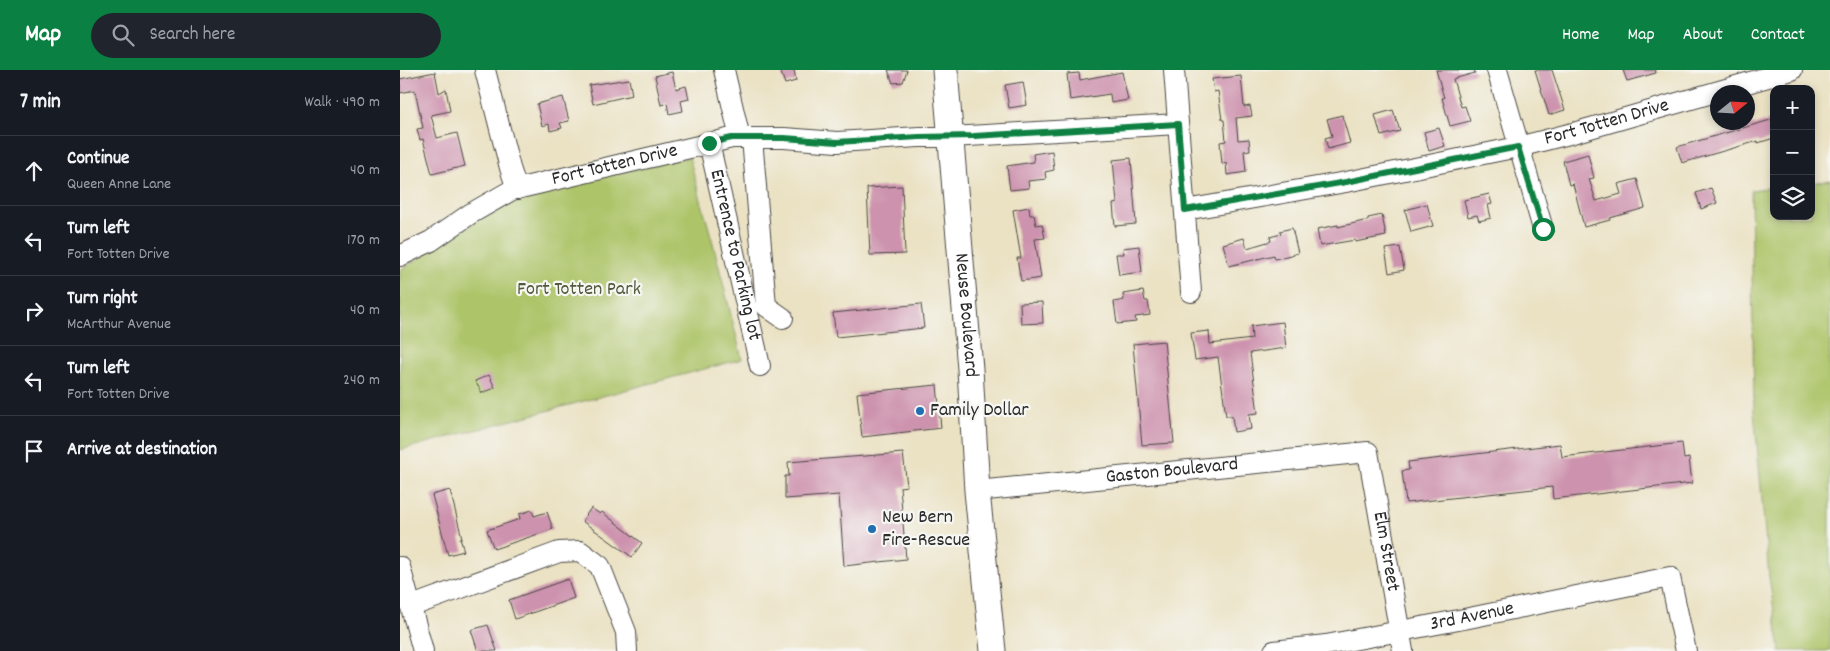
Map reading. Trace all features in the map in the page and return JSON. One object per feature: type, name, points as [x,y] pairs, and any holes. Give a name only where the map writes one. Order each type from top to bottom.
[{"type":"main road","name":"Neuse Boulevard","points":[[945,70],[970,369],[977,490],[993,651]]},
{"type":"street","points":[[485,70],[517,189]]},
{"type":"street","points":[[724,70],[746,138]]},
{"type":"street","points":[[1174,70],[1191,292]]},
{"type":"street","points":[[1497,70],[1543,229]]},
{"type":"street","name":"Fort Totten Drive","points":[[1185,210],[1346,182],[1518,147],[1792,70]]},
{"type":"street","name":"Fort Totten Drive","points":[[400,256],[431,241],[470,214],[517,189],[732,138],[784,138],[837,142],[1178,124]]},
{"type":"street","name":"Entrence to Parking lot","points":[[746,138],[766,306],[783,318]]},
{"type":"street","name":"Entrence to Parking lot","points":[[709,143],[760,366]]},
{"type":"street","name":"Gaston Boulevard","points":[[977,490],[1368,452]]},
{"type":"street","name":"Elm Street","points":[[1368,452],[1401,641]]},
{"type":"street","points":[[412,606],[559,552],[580,551],[600,566],[626,632],[627,651]]},
{"type":"street","points":[[400,567],[424,651]]},
{"type":"street","name":"3rd Avenue","points":[[1274,651],[1326,645],[1401,641],[1670,577],[1686,651]]},
{"type":"street","points":[[412,606],[430,651]]},
{"type":"green space","name":"Fort Totten Park","points":[[689,157],[742,359],[400,450],[400,270],[517,196]]},
{"type":"green space","points":[[1830,180],[1830,651],[1780,651],[1769,577],[1754,411],[1751,190],[1770,188],[1770,220],[1815,220],[1815,182]]},
{"type":"building","points":[[780,70],[794,70],[796,81],[785,84]]},
{"type":"building","points":[[888,70],[907,70],[903,82],[893,83]]},
{"type":"building","points":[[1436,70],[1474,70],[1475,73],[1453,79],[1461,107],[1465,106],[1470,121],[1450,126]]},
{"type":"building","points":[[1535,70],[1552,70],[1565,110],[1549,115]]},
{"type":"building","points":[[1623,70],[1655,70],[1656,73],[1627,81]]},
{"type":"building","points":[[435,72],[439,93],[446,89],[450,111],[431,115],[437,138],[457,133],[465,166],[432,174],[423,139],[420,140],[417,129],[423,128],[415,90],[400,93],[400,79]]},
{"type":"building","points":[[672,72],[676,89],[686,86],[689,99],[681,101],[683,111],[669,114],[667,103],[661,105],[655,76]]},
{"type":"building","points":[[1122,72],[1128,100],[1111,103],[1110,94],[1070,100],[1067,74],[1079,73],[1080,80]]},
{"type":"building","points":[[1241,76],[1244,107],[1250,106],[1252,116],[1236,118],[1238,140],[1249,139],[1250,150],[1244,151],[1246,172],[1227,175],[1226,163],[1222,164],[1220,142],[1226,141],[1224,120],[1222,120],[1218,91],[1214,92],[1212,79]]},
{"type":"building","points":[[629,79],[632,95],[593,104],[589,85]]},
{"type":"building","points":[[1023,82],[1027,105],[1009,108],[1005,85]]},
{"type":"building","points":[[563,97],[569,121],[560,123],[562,128],[550,131],[549,124],[542,126],[537,104]]},
{"type":"building","points":[[1393,110],[1400,131],[1381,136],[1375,115]]},
{"type":"building","points":[[1342,115],[1350,143],[1328,149],[1325,138],[1332,136],[1327,119]]},
{"type":"building","points":[[1770,120],[1770,139],[1682,163],[1677,147],[1736,130],[1755,130],[1755,124]]},
{"type":"building","points":[[1439,128],[1445,146],[1429,151],[1424,132]]},
{"type":"building","points":[[1052,151],[1054,170],[1045,172],[1046,179],[1028,181],[1029,188],[1010,190],[1007,166],[1034,162],[1033,154]]},
{"type":"building","points":[[1588,154],[1594,178],[1589,179],[1596,201],[1621,194],[1618,184],[1637,179],[1645,208],[1584,227],[1573,184],[1569,185],[1563,161]]},
{"type":"building","points":[[1131,158],[1136,224],[1115,226],[1113,204],[1117,203],[1113,160]]},
{"type":"building","points":[[902,186],[905,254],[870,255],[867,188]]},
{"type":"building","points":[[1711,188],[1717,203],[1701,209],[1696,193]]},
{"type":"building","points":[[1489,194],[1492,204],[1488,205],[1491,218],[1479,221],[1477,215],[1468,217],[1464,200]]},
{"type":"building","points":[[1427,204],[1433,226],[1411,232],[1405,210]]},
{"type":"building","points":[[1029,207],[1030,215],[1034,215],[1036,225],[1042,224],[1045,238],[1035,239],[1041,278],[1021,281],[1017,258],[1021,258],[1013,210]]},
{"type":"building","points":[[1382,215],[1386,236],[1320,246],[1317,229],[1338,225],[1338,227]]},
{"type":"building","points":[[1292,228],[1298,253],[1275,259],[1274,255],[1229,266],[1223,244],[1244,238],[1247,248],[1271,241],[1270,237],[1281,234],[1280,231]]},
{"type":"building","points":[[1139,246],[1142,272],[1119,275],[1116,254],[1124,254],[1123,248]]},
{"type":"building","points":[[1400,247],[1404,270],[1389,273],[1385,249]]},
{"type":"building","points":[[1143,291],[1145,301],[1148,301],[1150,315],[1135,317],[1136,322],[1117,324],[1114,302],[1124,300],[1123,294]]},
{"type":"building","points":[[1042,302],[1043,323],[1021,324],[1020,303]]},
{"type":"building","points":[[921,304],[924,328],[836,337],[833,313]]},
{"type":"building","points":[[1283,322],[1286,348],[1250,353],[1258,413],[1249,414],[1251,429],[1234,432],[1232,416],[1226,416],[1218,357],[1195,360],[1191,333],[1209,331],[1210,344],[1252,339],[1251,326]]},
{"type":"building","points":[[1164,341],[1174,443],[1142,445],[1133,344]]},
{"type":"building","points":[[489,375],[495,388],[482,393],[475,381]]},
{"type":"building","points":[[937,385],[941,428],[862,437],[857,393]]},
{"type":"building","points":[[1682,443],[1684,459],[1689,458],[1692,483],[1553,499],[1552,487],[1406,503],[1402,471],[1409,470],[1408,462],[1560,444],[1562,457]]},
{"type":"building","name":"New Bern Fire-Rescue","points":[[903,453],[907,486],[900,487],[906,559],[844,566],[839,495],[785,499],[785,476],[789,476],[788,462]]},
{"type":"building","points":[[450,490],[464,551],[448,555],[432,495]]},
{"type":"building","points":[[591,508],[600,514],[602,512],[642,543],[632,557],[582,521]]},
{"type":"building","points":[[532,510],[534,516],[547,512],[553,529],[494,549],[487,530],[520,519],[519,514]]},
{"type":"building","points":[[568,579],[574,598],[515,619],[509,600]]},
{"type":"building","points":[[488,625],[497,651],[478,651],[471,630]]},
{"type":"place","name":"Family Dollar","points":[[920,411]]},
{"type":"place","name":"New Bern Fire-Rescue","points":[[872,529]]},
{"type":"route","points":[[709,143],[732,138],[784,138],[837,142],[1178,124],[1185,210],[1346,182],[1518,147],[1543,229]]}]
